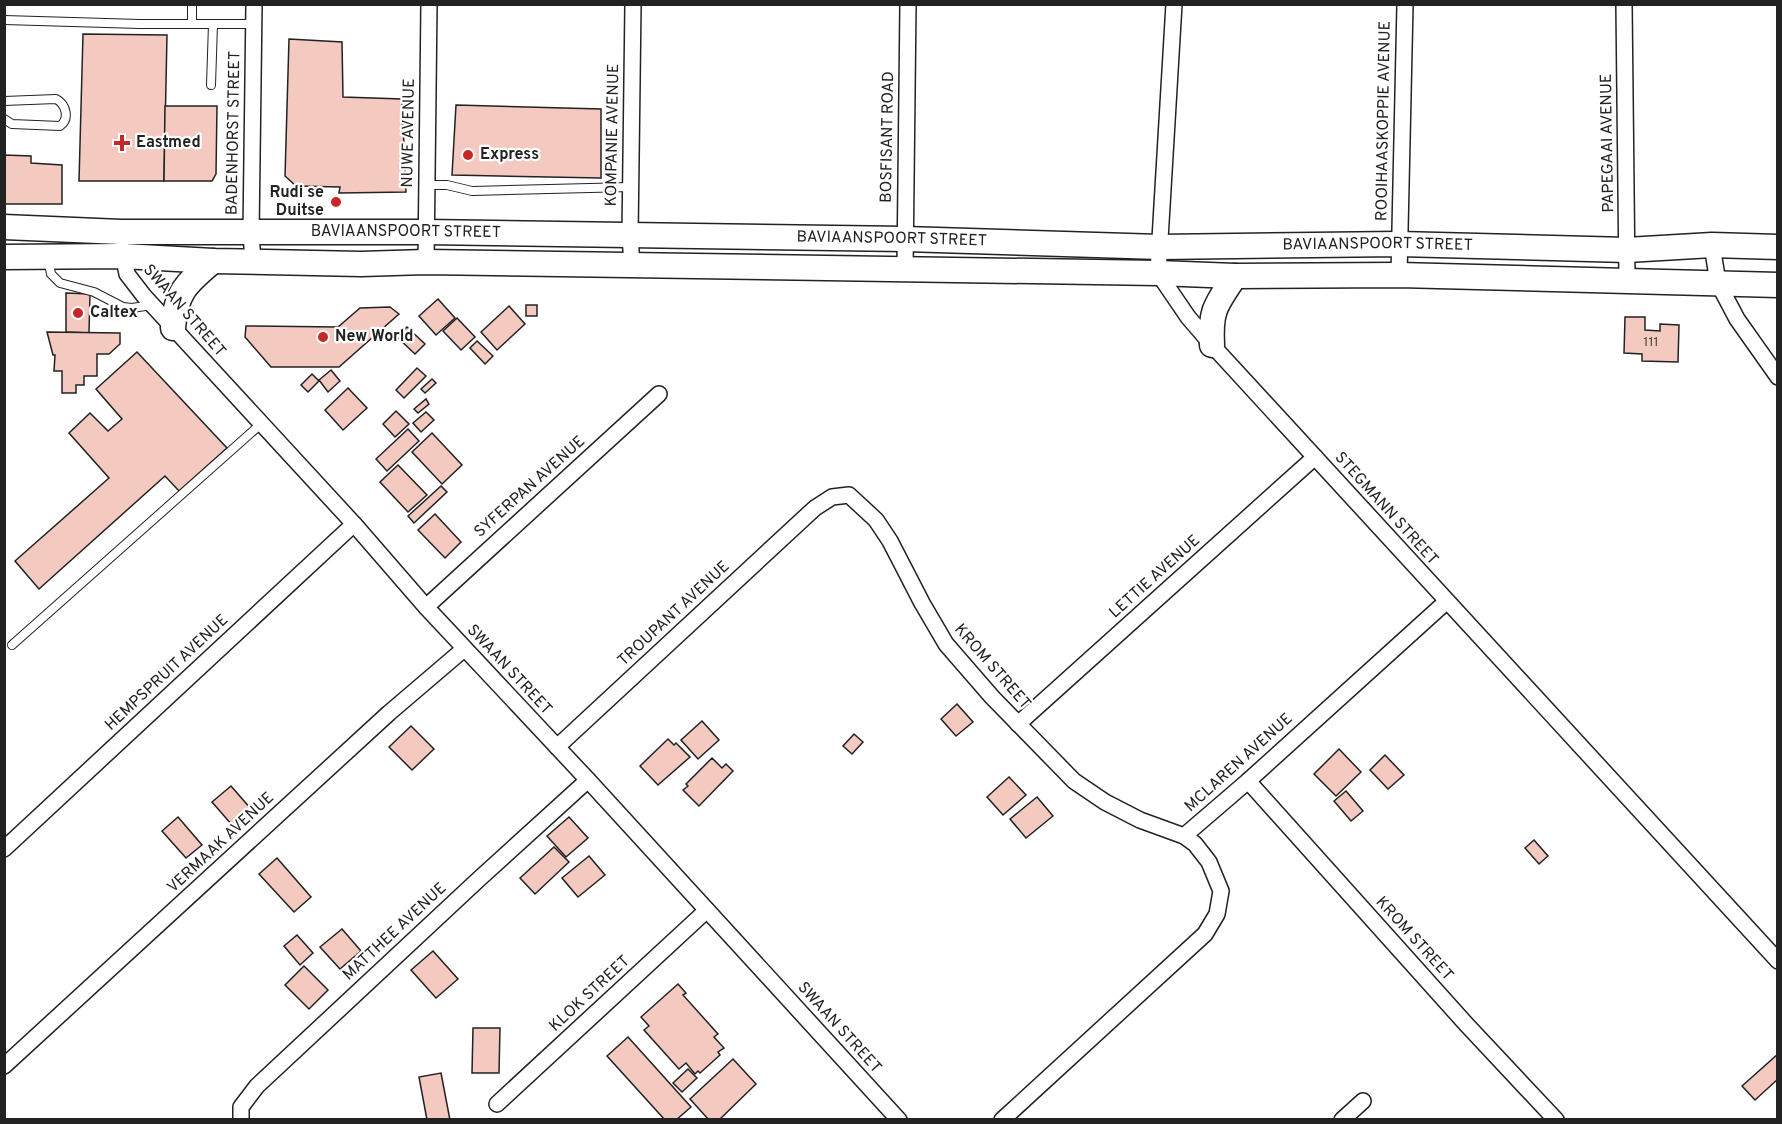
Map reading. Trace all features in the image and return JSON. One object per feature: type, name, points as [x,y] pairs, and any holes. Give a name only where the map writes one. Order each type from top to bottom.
[{"type":"main road","name":"BAVIAANSPOORT STREET","points":[[4,227],[121,232],[630,234],[1160,247],[1399,244],[1627,250],[1712,245],[1778,247]]},
{"type":"main road","name":"BAVIAANSPOORT STREET","points":[[4,257],[123,256],[213,261],[362,264],[426,262],[1235,276],[1399,275],[1778,285]]},
{"type":"main road","points":[[173,328],[176,304],[184,287],[213,261]]},
{"type":"main road","points":[[1212,345],[1212,316],[1216,305],[1235,276]]},
{"type":"street","name":"BADENHORST STREET","points":[[254,4],[250,233],[254,262]]},
{"type":"street","name":"NUWE AVENUE","points":[[426,262],[429,4]]},
{"type":"street","name":"KOMPANIE AVENUE","points":[[632,266],[630,234],[633,4]]},
{"type":"street","name":"BOSFISANT ROAD","points":[[905,269],[908,4]]},
{"type":"street","points":[[1158,273],[1174,4]]},
{"type":"street","name":"ROOIHAASKOPPIE AVENUE","points":[[1399,275],[1405,4]]},
{"type":"street","name":"PAPEGAAI AVENUE","points":[[1624,4],[1628,280]]},
{"type":"street","name":"SWAAN STREET","points":[[121,232],[127,274],[152,305],[354,524],[464,649],[588,780],[899,1119]]},
{"type":"street","points":[[1712,245],[1718,283],[1737,319],[1778,377]]},
{"type":"street","name":"STEGMANN STREET","points":[[1158,273],[1177,297],[1188,317],[1212,345],[1778,961]]},
{"type":"street","name":"SYFERPAN AVENUE","points":[[426,607],[659,394]]},
{"type":"street","name":"LETTIE AVENUE","points":[[1018,724],[1315,458]]},
{"type":"street","name":"KROM STREET","points":[[815,508],[832,497],[849,495],[876,520],[946,644],[1018,724],[1074,781],[1105,802],[1140,820],[1184,836]]},
{"type":"street","name":"TROUPANT AVENUE","points":[[557,747],[815,508]]},
{"type":"street","name":"HEMPSPRUIT AVENUE","points":[[4,849],[354,524]]},
{"type":"street","name":"MCLAREN AVENUE","points":[[1002,1119],[1205,934],[1217,914],[1221,891],[1209,862],[1195,844],[1184,836],[1447,602]]},
{"type":"street","name":"VERMAAK AVENUE","points":[[4,1066],[389,713],[464,649]]},
{"type":"street","name":"MATTHEE AVENUE","points":[[241,1119],[241,1107],[257,1086],[588,780]]},
{"type":"street","name":"KROM STREET","points":[[1248,781],[1466,1024],[1556,1119]]},
{"type":"street","name":"KLOK STREET","points":[[497,1104],[707,910]]},
{"type":"street","points":[[1342,1119],[1363,1101]]},
{"type":"lane","points":[[192,4],[192,24]]},
{"type":"lane","points":[[4,20],[254,24]]},
{"type":"lane","points":[[211,85],[213,24]]},
{"type":"lane","points":[[4,101],[56,99],[65,106],[65,120],[60,126],[12,124],[4,119]]},
{"type":"lane","points":[[426,185],[447,185],[472,191],[631,187]]},
{"type":"lane","points":[[47,258],[51,274],[60,283],[94,292],[123,307],[152,305]]},
{"type":"lane","points":[[12,645],[261,424]]},
{"type":"building","name":"Eastmed","points":[[83,34],[167,35],[164,181],[79,181]]},
{"type":"building","points":[[289,39],[342,42],[343,97],[402,99],[406,192],[339,193],[340,187],[296,186],[285,176]]},
{"type":"building","points":[[456,105],[601,109],[601,178],[452,175]]},
{"type":"building","points":[[165,106],[217,106],[216,174],[212,181],[164,181]]},
{"type":"building","points":[[4,155],[31,156],[31,163],[62,165],[62,204],[4,204]]},
{"type":"building","name":"Caltex","points":[[66,293],[90,294],[89,333],[66,332]]},
{"type":"building","points":[[438,299],[455,318],[436,335],[419,316]]},
{"type":"building","points":[[526,305],[537,305],[537,316],[526,316]]},
{"type":"building","points":[[509,306],[525,324],[497,350],[481,332]]},
{"type":"building","points":[[390,307],[399,314],[339,367],[271,367],[245,337],[246,326],[338,327],[360,308]]},
{"type":"building","points":[[1625,317],[1645,317],[1645,330],[1660,331],[1660,324],[1679,325],[1678,362],[1642,361],[1642,354],[1624,353]]},
{"type":"building","points":[[457,318],[475,337],[461,350],[443,331]]},
{"type":"building","points":[[407,327],[425,344],[415,354],[397,337]]},
{"type":"building","points":[[47,332],[120,333],[120,344],[109,354],[97,354],[97,376],[84,376],[84,385],[76,385],[76,393],[62,393],[62,371],[54,371],[55,355],[53,355]]},
{"type":"building","points":[[477,341],[493,356],[485,364],[470,348]]},
{"type":"building","points":[[137,352],[227,448],[179,491],[165,476],[39,589],[15,561],[109,478],[69,433],[90,413],[108,431],[122,419],[96,389]]},
{"type":"building","points":[[417,368],[426,376],[404,398],[396,390]]},
{"type":"building","points":[[331,370],[340,381],[328,392],[319,380]]},
{"type":"building","points":[[312,374],[319,381],[308,392],[301,385]]},
{"type":"building","points":[[432,379],[436,383],[425,393],[421,389]]},
{"type":"building","points":[[348,388],[367,408],[343,430],[325,410]]},
{"type":"building","points":[[426,399],[429,404],[418,413],[414,409]]},
{"type":"building","points":[[396,411],[409,424],[395,437],[383,424]]},
{"type":"building","points":[[426,412],[434,420],[421,432],[413,423]]},
{"type":"building","points":[[408,429],[419,441],[387,471],[376,459]]},
{"type":"building","points":[[432,433],[462,465],[442,484],[412,452]]},
{"type":"building","points":[[398,465],[427,495],[408,512],[380,482]]},
{"type":"building","points":[[441,486],[447,492],[414,523],[408,516]]},
{"type":"building","points":[[435,514],[461,542],[445,558],[418,530]]},
{"type":"building","points":[[957,704],[973,722],[956,736],[941,719]]},
{"type":"building","points":[[702,721],[719,740],[698,759],[681,740]]},
{"type":"building","points":[[411,726],[434,749],[412,770],[389,747]]},
{"type":"building","points":[[854,734],[863,742],[852,754],[843,746]]},
{"type":"building","points":[[668,739],[674,745],[676,743],[690,757],[658,785],[640,766]]},
{"type":"building","points":[[1339,749],[1361,772],[1336,796],[1314,774]]},
{"type":"building","points":[[1385,755],[1404,775],[1388,789],[1370,770]]},
{"type":"building","points":[[712,758],[722,768],[726,764],[733,771],[699,806],[683,790],[688,786],[686,784]]},
{"type":"building","points":[[1009,777],[1026,795],[1003,815],[987,797]]},
{"type":"building","points":[[231,786],[251,809],[232,825],[212,802]]},
{"type":"building","points":[[1346,791],[1363,811],[1351,821],[1334,801]]},
{"type":"building","points":[[1037,797],[1053,816],[1026,838],[1010,819]]},
{"type":"building","points":[[178,817],[202,845],[186,858],[162,831]]},
{"type":"building","points":[[569,817],[588,838],[566,857],[547,836]]},
{"type":"building","points":[[1534,840],[1548,856],[1539,864],[1525,848]]},
{"type":"building","points":[[554,847],[569,862],[535,894],[520,878]]},
{"type":"building","points":[[589,856],[605,875],[578,897],[562,878]]},
{"type":"building","points":[[277,858],[311,897],[294,912],[259,874]]},
{"type":"building","points":[[342,929],[361,951],[340,969],[320,947]]},
{"type":"building","points":[[297,935],[313,953],[300,965],[284,946]]},
{"type":"building","points":[[433,951],[458,979],[436,998],[411,970]]},
{"type":"building","points":[[304,966],[328,990],[309,1009],[285,985]]},
{"type":"building","points":[[678,984],[686,993],[683,995],[718,1034],[714,1037],[724,1048],[718,1052],[720,1055],[700,1073],[698,1071],[695,1074],[686,1063],[679,1069],[644,1030],[649,1026],[641,1017]]},
{"type":"building","points":[[473,1028],[500,1028],[499,1073],[472,1073]]},
{"type":"building","points":[[628,1037],[691,1107],[676,1120],[665,1120],[607,1056]]},
{"type":"building","points":[[1778,1054],[1778,1079],[1755,1100],[1742,1086]]},
{"type":"building","points":[[733,1059],[756,1084],[719,1120],[709,1120],[690,1099]]},
{"type":"building","points":[[688,1069],[697,1078],[682,1092],[673,1083]]},
{"type":"building","points":[[441,1073],[450,1120],[427,1120],[419,1077]]},
{"type":"place","name":"Eastmed","points":[[122,143]]},
{"type":"place","name":"Express","points":[[468,155]]},
{"type":"place","name":"Rudi se Duitse","points":[[336,202]]},
{"type":"place","name":"Caltex","points":[[78,313]]},
{"type":"place","name":"New World","points":[[323,337]]}]
